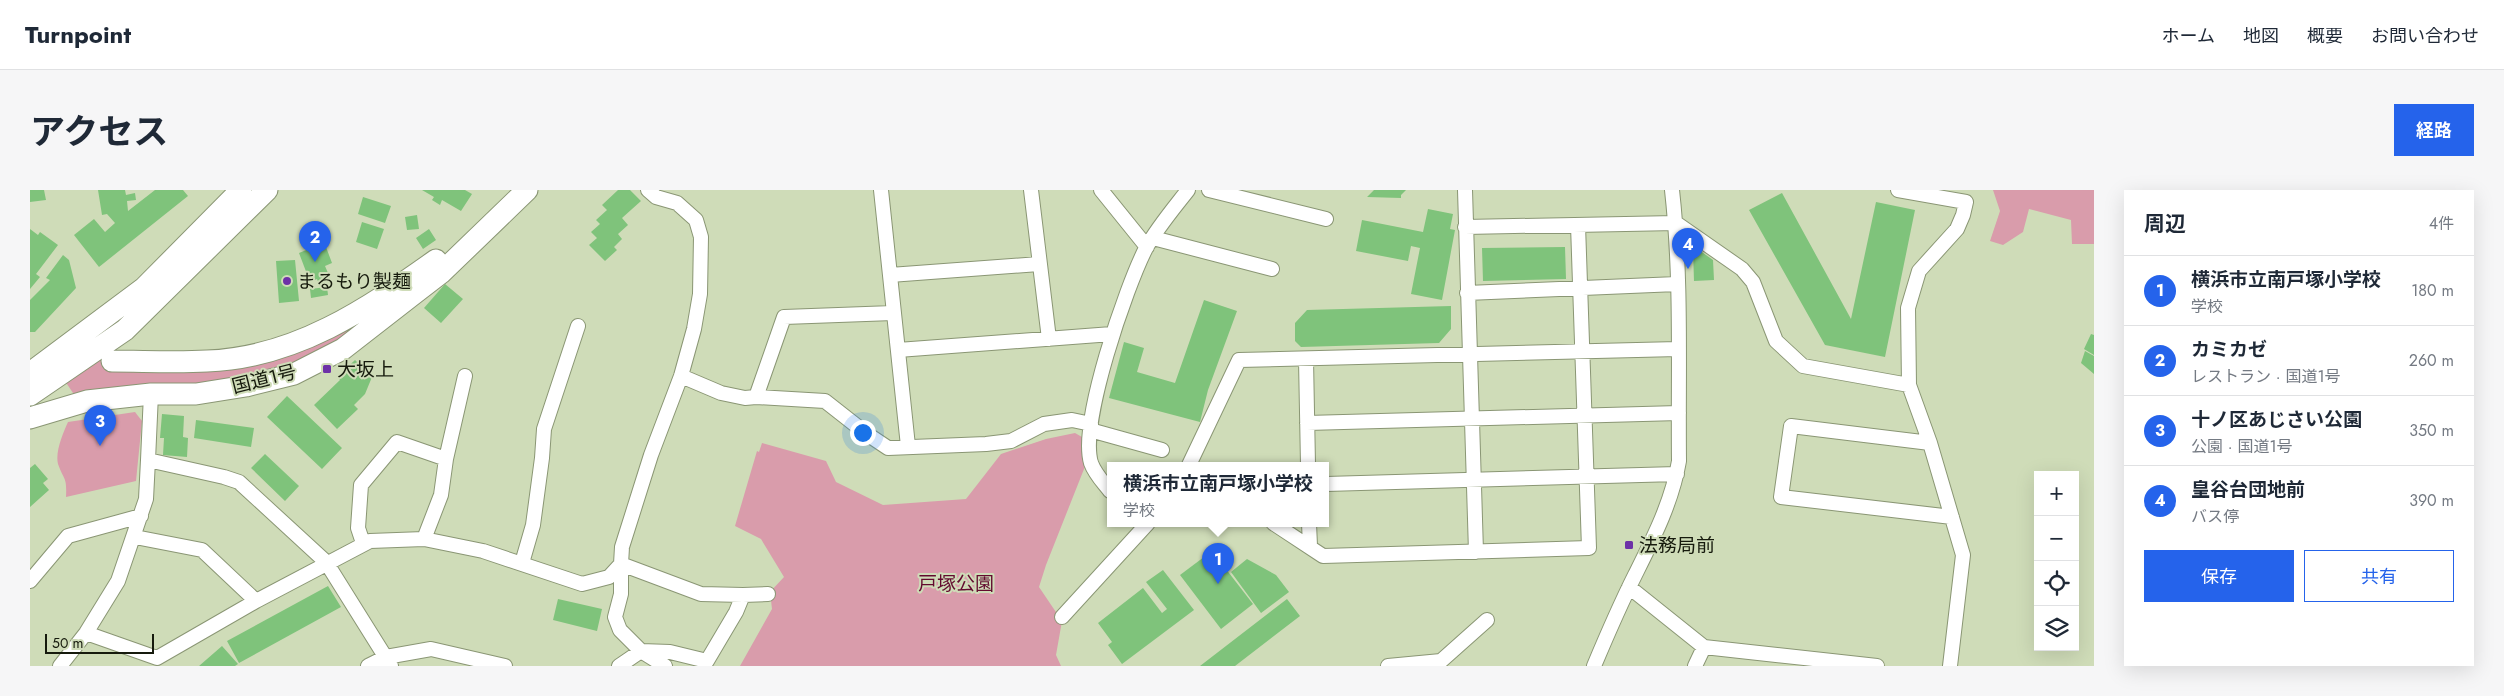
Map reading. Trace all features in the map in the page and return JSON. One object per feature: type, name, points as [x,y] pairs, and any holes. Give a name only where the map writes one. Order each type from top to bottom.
[{"type":"highway","points":[[32,368],[144,288],[241,190]]},
{"type":"highway","points":[[30,394],[125,330],[267,190]]},
{"type":"highway","name":"国道1号","points":[[30,418],[87,401],[150,394],[196,394],[246,386],[294,374],[343,350],[441,273],[527,190]]},
{"type":"highway","name":"国道1号","points":[[112,361],[208,361],[265,353],[312,336],[385,296],[505,210]]},
{"type":"street","points":[[648,190],[656,197],[677,204],[687,210],[696,220],[701,237],[700,294],[694,329],[681,376],[651,455],[622,547],[621,594],[615,617],[620,630],[642,651],[665,666]]},
{"type":"street","points":[[881,190],[908,446]]},
{"type":"street","points":[[1031,190],[1049,339]]},
{"type":"street","points":[[1101,190],[1150,243],[1272,268]]},
{"type":"street","points":[[1107,488],[1098,478],[1091,463],[1090,427],[1112,334],[1150,243],[1188,190]]},
{"type":"street","points":[[1209,190],[1326,219]]},
{"type":"street","points":[[1465,190],[1468,355],[1476,552]]},
{"type":"street","points":[[1594,666],[1667,507],[1677,474],[1676,223],[1672,190]]},
{"type":"street","points":[[1898,190],[1966,202],[1957,229],[1919,271],[1908,308],[1909,386],[1930,443],[1963,555],[1950,666]]},
{"type":"street","points":[[1465,227],[1676,223],[1742,269],[1753,282],[1776,341],[1803,366],[1909,386]]},
{"type":"street","points":[[1279,527],[1323,556],[1589,548],[1578,225]]},
{"type":"street","points":[[890,275],[1039,264]]},
{"type":"street","points":[[1467,293],[1677,284]]},
{"type":"street","points":[[756,397],[784,317],[893,313]]},
{"type":"street","points":[[522,563],[534,515],[544,429],[578,326]]},
{"type":"street","points":[[898,350],[1112,334]]},
{"type":"street","points":[[1190,462],[1239,360],[1678,349]]},
{"type":"street","points":[[1306,359],[1308,462]]},
{"type":"street","points":[[424,539],[441,495],[446,459],[465,376]]},
{"type":"street","points":[[681,376],[721,393],[745,398],[825,401],[866,434],[888,448],[986,444],[1011,441],[1044,424],[1072,420],[1162,450]]},
{"type":"street","points":[[60,666],[86,634],[118,581],[135,537],[146,499],[150,394]]},
{"type":"street","points":[[1307,423],[1678,413]]},
{"type":"street","points":[[1930,443],[1791,426],[1781,497],[1952,517]]},
{"type":"street","points":[[363,543],[358,528],[362,485],[397,442],[446,459]]},
{"type":"street","points":[[148,460],[224,477],[238,482],[326,562],[389,661]]},
{"type":"street","points":[[1329,484],[1677,474]]},
{"type":"street","points":[[30,581],[68,536],[141,516]]},
{"type":"street","points":[[1062,617],[1144,527]]},
{"type":"street","points":[[1309,527],[1310,546]]},
{"type":"street","points":[[135,537],[202,550],[256,601]]},
{"type":"street","points":[[86,634],[156,662],[256,601],[306,576],[326,562],[370,540],[424,539],[483,551],[582,584],[609,577],[621,564]]},
{"type":"street","points":[[621,564],[701,594],[768,594]]},
{"type":"street","points":[[1629,587],[1704,647],[1830,664],[1877,666]]},
{"type":"street","points":[[619,666],[642,651],[670,652],[707,661],[736,612],[743,595]]},
{"type":"street","points":[[1388,666],[1441,661],[1487,620]]},
{"type":"street","points":[[1695,666],[1704,647]]},
{"type":"street","points":[[368,666],[430,649],[505,666]]},
{"type":"green space","points":[[1993,190],[2094,190],[2094,244],[2072,244],[2071,220],[2029,209],[2023,232],[2003,245],[1990,241],[2000,211]]},
{"type":"green space","points":[[372,315],[349,335],[319,352],[286,365],[252,375],[181,386],[75,396],[65,381],[111,347],[112,369],[314,345],[347,330]]},
{"type":"green space","points":[[135,412],[142,421],[136,481],[66,497],[65,482],[57,459],[60,443],[68,422]]},
{"type":"green space","name":"戸塚公園","points":[[1075,433],[1082,437],[1086,464],[1039,587],[1062,621],[1056,655],[1061,666],[740,666],[772,609],[770,592],[784,577],[761,539],[735,526],[757,451],[759,452],[762,443],[826,461],[836,482],[883,505],[966,499],[1001,454],[1046,439]]},
{"type":"building","points":[[30,190],[44,190],[46,200],[30,202]]},
{"type":"building","points":[[98,190],[125,190],[126,195],[135,193],[136,200],[127,201],[128,211],[155,190],[183,190],[188,196],[99,267],[74,235],[94,219],[105,232],[115,223],[107,214],[102,215]]},
{"type":"building","points":[[422,190],[465,190],[472,194],[461,211],[442,200],[440,205],[432,200],[434,197]]},
{"type":"building","points":[[618,190],[630,190],[641,201],[622,218],[628,225],[618,234],[622,239],[614,247],[617,250],[605,261],[589,245],[597,238],[591,232],[600,224],[596,220],[607,210],[602,205]]},
{"type":"building","points":[[1374,190],[1406,190],[1401,195],[1401,198],[1367,197]]},
{"type":"building","points":[[1782,193],[1851,319],[1876,202],[1915,210],[1885,357],[1825,345],[1749,210]]},
{"type":"building","points":[[363,197],[391,206],[385,223],[358,214]]},
{"type":"building","points":[[1428,209],[1453,214],[1450,229],[1455,230],[1442,300],[1411,294],[1420,248],[1411,246],[1408,261],[1356,251],[1362,220],[1423,232]]},
{"type":"building","points":[[417,215],[419,229],[407,230],[405,217]]},
{"type":"building","points":[[362,222],[384,229],[377,249],[356,242]]},
{"type":"building","points":[[30,229],[38,235],[40,232],[58,245],[36,274],[40,277],[30,289]]},
{"type":"building","points":[[429,229],[436,240],[423,249],[416,238]]},
{"type":"building","points":[[321,244],[322,248],[326,247],[332,263],[325,266],[331,280],[319,284],[317,279],[310,282],[299,253]]},
{"type":"building","points":[[1565,247],[1566,279],[1483,281],[1482,248]]},
{"type":"building","points":[[1693,250],[1699,250],[1713,260],[1714,280],[1694,281]]},
{"type":"building","points":[[63,255],[69,260],[76,288],[35,332],[30,332],[30,300],[50,280],[46,278]]},
{"type":"building","name":"まるもり製麺","points":[[295,260],[299,301],[279,303],[276,261]]},
{"type":"building","points":[[445,284],[463,299],[441,323],[424,308]]},
{"type":"building","points":[[327,287],[328,295],[311,298],[310,289]]},
{"type":"building","points":[[1204,300],[1237,311],[1208,390],[1200,422],[1109,398],[1124,342],[1144,348],[1137,372],[1175,383]]},
{"type":"building","points":[[1451,306],[1451,329],[1439,343],[1301,347],[1295,341],[1295,323],[1307,310]]},
{"type":"building","points":[[2091,334],[2094,335],[2094,355],[2084,349]]},
{"type":"building","points":[[2085,351],[2094,356],[2094,374],[2081,363]]},
{"type":"building","points":[[355,360],[372,377],[365,394],[354,405],[358,409],[337,429],[314,405],[340,380],[337,377]]},
{"type":"building","points":[[287,396],[342,448],[322,469],[267,417]]},
{"type":"building","points":[[162,414],[184,416],[183,437],[188,438],[187,457],[163,455],[164,438],[160,438]]},
{"type":"building","points":[[196,420],[254,428],[251,447],[194,438]]},
{"type":"building","points":[[265,454],[299,486],[285,501],[251,468]]},
{"type":"building","points":[[35,464],[48,479],[43,483],[49,490],[30,507],[30,468]]},
{"type":"building","points":[[1212,551],[1253,604],[1221,629],[1180,575]]},
{"type":"building","points":[[1247,559],[1276,575],[1289,592],[1261,613],[1231,572]]},
{"type":"building","points":[[1163,570],[1194,610],[1122,664],[1108,645],[1112,642],[1098,623],[1143,588],[1162,613],[1167,609],[1146,582]]},
{"type":"building","points":[[328,586],[341,607],[239,663],[227,641]]},
{"type":"building","points":[[558,599],[602,609],[597,631],[553,620]]},
{"type":"building","points":[[1287,599],[1300,616],[1235,666],[1200,666]]},
{"type":"building","points":[[222,646],[238,664],[235,666],[199,666]]},
{"type":"place","name":"カミカゼ","points":[[315,262]]},
{"type":"place","name":"皇谷台団地前","points":[[1688,269]]},
{"type":"place","name":"まるもり製麺","points":[[287,281]]},
{"type":"place","name":"大坂上","points":[[327,369]]},
{"type":"place","name":"十ノ区あじさい公園","points":[[100,446]]},
{"type":"place","name":"法務局前","points":[[1629,545]]},
{"type":"place","name":"横浜市立南戸塚小学校","points":[[1218,584]]}]
